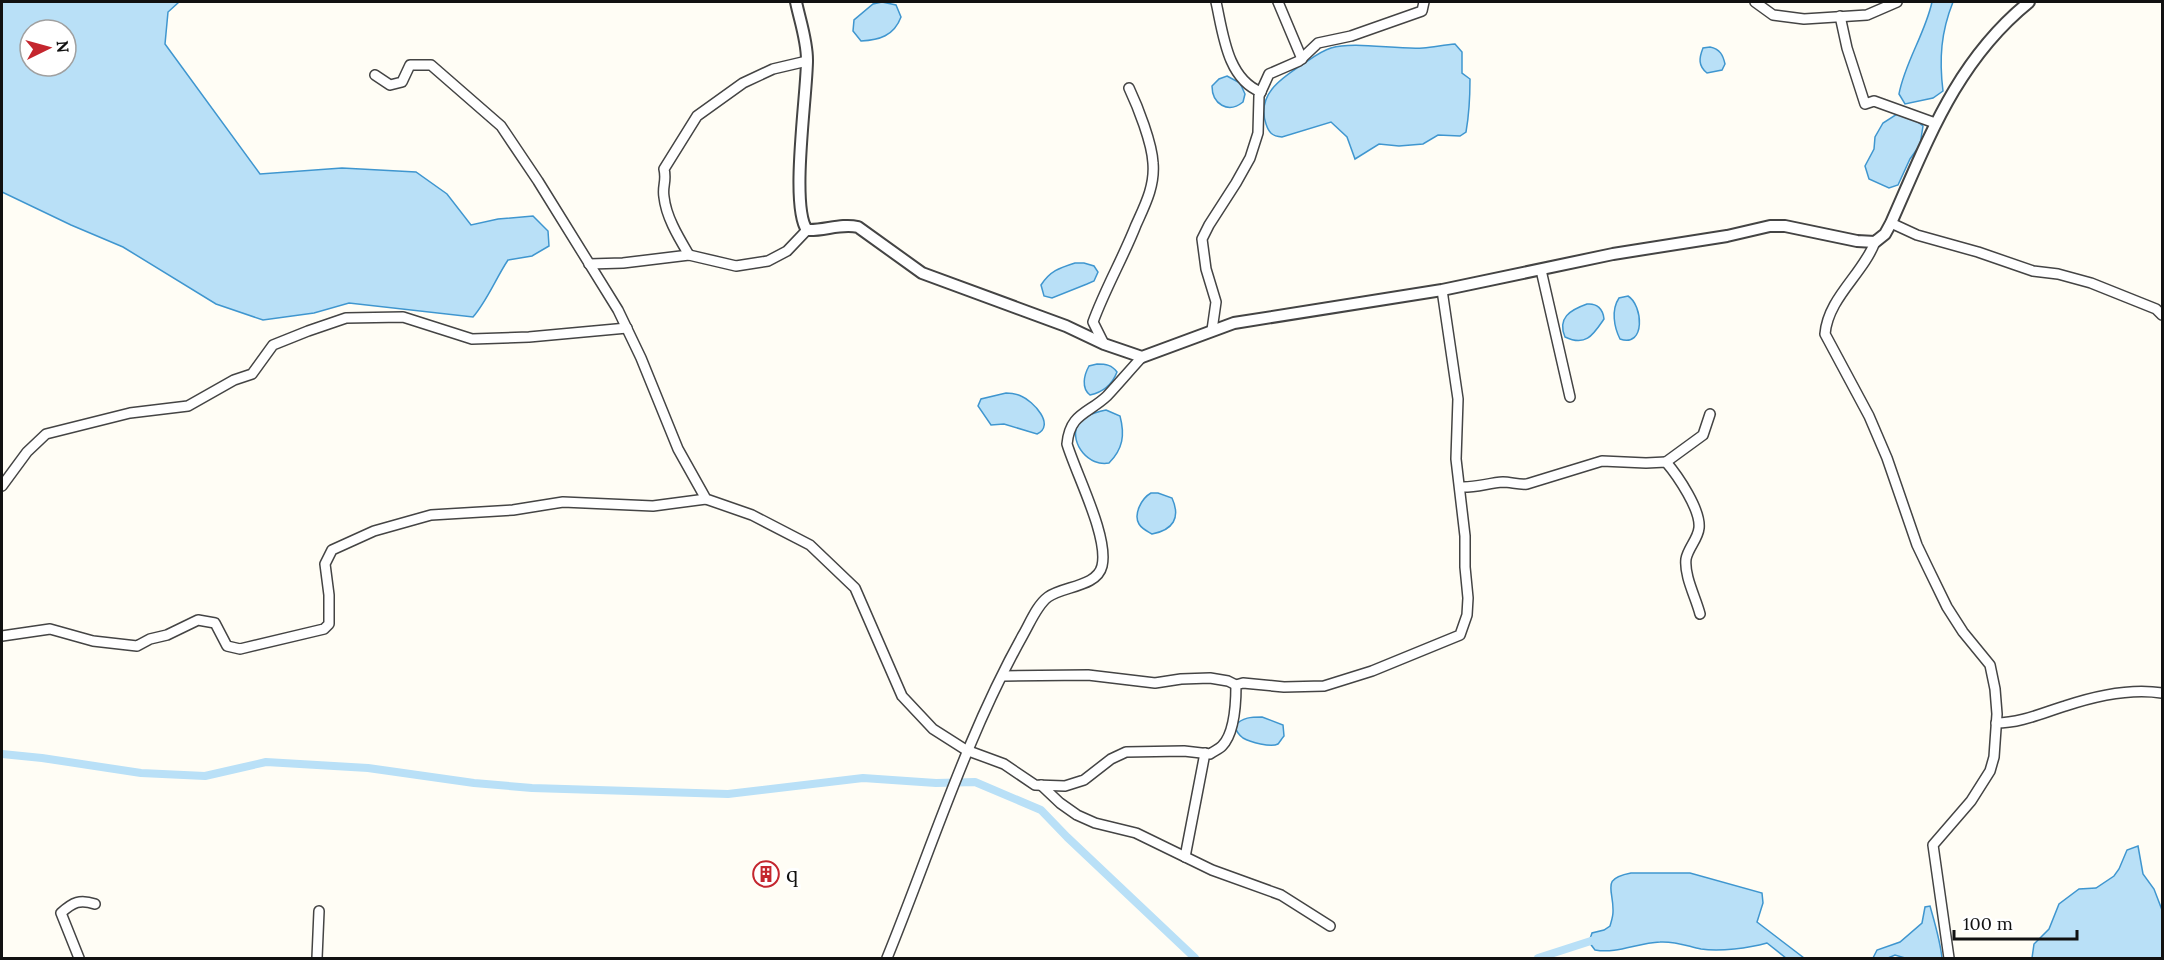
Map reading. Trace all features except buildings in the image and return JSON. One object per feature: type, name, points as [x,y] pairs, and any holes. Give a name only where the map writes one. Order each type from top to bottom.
[{"type":"street","points":[[796,2],[806,44],[807,61],[803,102],[801,206],[804,226],[807,230]]},
{"type":"street","points":[[1216,2],[1237,72],[1250,88],[1261,92]]},
{"type":"street","points":[[1278,2],[1302,58]]},
{"type":"street","points":[[1212,330],[1216,302],[1206,269],[1202,239],[1250,158],[1258,133],[1259,96],[1269,74],[1302,58],[1318,43],[1351,36],[1422,10],[1424,2]]},
{"type":"street","points":[[1755,2],[1773,15],[1804,19],[1867,15],[1897,2]]},
{"type":"street","points":[[1949,958],[1933,845],[1971,801],[1990,771],[1994,757],[1995,689],[1990,665],[1947,607],[1917,545],[1891,469],[1869,416],[1825,334],[1826,321],[1834,305],[1869,258],[1875,242],[1885,234],[1935,123],[1960,79],[1986,43],[2011,16],[2029,2]]},
{"type":"street","points":[[1840,16],[1847,48],[1865,104],[1874,101],[1935,123]]},
{"type":"street","points":[[688,255],[666,207],[663,195],[666,178],[664,169],[670,156],[697,116],[742,83],[773,69],[807,61]]},
{"type":"street","points":[[375,75],[390,85],[402,82],[410,65],[431,65],[501,126],[618,310],[641,358],[678,449],[706,499]]},
{"type":"street","points":[[1104,344],[1092,322],[1146,206],[1152,183],[1151,151],[1129,88]]},
{"type":"street","points":[[1891,223],[1917,235],[1978,252],[2033,271],[2058,274],[2100,286],[2156,309],[2163,315]]},
{"type":"street","points":[[807,230],[816,231],[851,225],[858,227],[922,273],[1066,326],[1104,344],[1142,357]]},
{"type":"street","points":[[887,958],[966,750],[1023,636],[1043,602],[1056,592],[1092,578],[1102,569],[1103,557],[1098,526],[1069,451],[1068,431],[1085,410],[1105,398],[1142,357],[1234,323],[1442,290],[1613,254],[1727,236],[1770,226],[1785,226],[1857,241],[1875,242]]},
{"type":"street","points":[[589,264],[623,263],[688,255],[736,266],[768,261],[787,250],[807,230]]},
{"type":"street","points":[[1541,270],[1570,397]]},
{"type":"street","points":[[1003,676],[1088,675],[1155,683],[1210,678],[1236,685],[1243,683],[1284,687],[1324,686],[1372,671],[1461,635],[1467,615],[1468,598],[1465,536],[1456,459],[1458,399],[1442,290]]},
{"type":"street","points":[[2,486],[27,452],[46,434],[130,413],[188,406],[234,380],[252,374],[273,345],[346,318],[404,317],[472,339],[529,337],[627,328]]},
{"type":"street","points":[[1460,487],[1471,488],[1504,482],[1527,484],[1602,460],[1666,462],[1702,435],[1711,417],[1710,414]]},
{"type":"street","points":[[1666,462],[1683,487],[1699,519],[1699,531],[1686,560],[1689,579],[1701,614]]},
{"type":"street","points":[[2,636],[50,629],[93,641],[137,646],[198,620],[215,623],[227,646],[240,649],[324,628],[329,624],[329,595],[325,564],[332,550],[374,531],[431,515],[513,510],[563,502],[653,506],[706,499],[752,514],[810,545],[855,588],[902,696],[933,729],[966,750],[1004,764],[1035,785],[1065,786],[1084,780],[1111,759],[1126,752],[1184,751],[1210,754],[1223,745],[1230,731],[1236,685]]},
{"type":"street","points":[[1996,723],[2021,721],[2084,699],[2122,692],[2163,693]]},
{"type":"street","points":[[1185,857],[1205,753]]},
{"type":"street","points":[[1041,785],[1060,804],[1077,815],[1095,823],[1136,833],[1212,870],[1281,895],[1330,926]]},
{"type":"street","points":[[79,958],[61,913],[71,904],[84,900],[95,904]]},
{"type":"street","points":[[317,958],[319,911]]},
{"type":"water","points":[[2,2],[179,2],[168,12],[165,44],[260,174],[342,168],[416,172],[447,194],[471,225],[498,219],[533,216],[548,231],[549,246],[532,256],[508,260],[473,317],[349,303],[314,313],[263,320],[216,304],[123,247],[2,192]]},
{"type":"water","points":[[882,2],[896,5],[901,17],[898,23],[885,36],[861,41],[853,31],[854,20],[873,4]]},
{"type":"water","points":[[1932,2],[1953,2],[1942,46],[1943,91],[1933,98],[1905,104],[1899,94],[1902,82]]},
{"type":"water","points":[[1455,44],[1462,52],[1462,73],[1470,79],[1466,132],[1460,136],[1438,135],[1423,144],[1399,146],[1379,144],[1355,159],[1347,137],[1331,122],[1282,137],[1273,135],[1267,127],[1265,104],[1273,88],[1287,75],[1327,49],[1351,45],[1423,48]]},
{"type":"water","points":[[1710,47],[1720,53],[1725,64],[1722,70],[1707,73],[1702,68],[1700,58],[1703,48]]},
{"type":"water","points":[[1227,76],[1240,83],[1245,94],[1243,102],[1232,107],[1218,102],[1212,86],[1219,79]]},
{"type":"water","points":[[1897,114],[1911,117],[1923,126],[1920,145],[1910,159],[1898,185],[1889,188],[1869,179],[1865,166],[1874,149],[1875,137],[1883,123]]},
{"type":"water","points":[[1075,263],[1094,266],[1098,272],[1094,281],[1052,298],[1044,296],[1041,285],[1048,276],[1060,268]]},
{"type":"water","points":[[1628,296],[1637,308],[1639,324],[1638,332],[1628,340],[1620,339],[1614,318],[1619,298]]},
{"type":"water","points":[[1587,304],[1599,307],[1604,319],[1584,340],[1578,341],[1565,337],[1564,320],[1570,312]]},
{"type":"water","points":[[1109,365],[1117,372],[1107,387],[1090,395],[1085,389],[1085,377],[1089,366]]},
{"type":"water","points":[[1006,393],[1021,396],[1036,408],[1043,419],[1042,430],[1037,434],[1004,424],[991,425],[978,406],[981,399]]},
{"type":"water","points":[[1106,410],[1120,416],[1122,441],[1114,458],[1109,463],[1102,463],[1088,458],[1083,453],[1076,440],[1076,433],[1077,426],[1082,420],[1094,413]]},
{"type":"water","points":[[1151,493],[1172,498],[1176,512],[1170,526],[1152,534],[1140,526],[1137,520],[1142,502]]},
{"type":"water","points":[[1262,717],[1283,725],[1284,736],[1278,744],[1255,743],[1243,738],[1237,731],[1235,726],[1244,719]]},
{"type":"water","points":[[2138,846],[2143,874],[2154,889],[2162,910],[2162,958],[2032,958],[2034,944],[2049,929],[2059,904],[2079,889],[2096,888],[2114,876],[2127,850]]},
{"type":"water","points":[[1690,873],[1762,893],[1763,903],[1757,922],[1804,958],[1786,958],[1767,943],[1717,950],[1660,942],[1611,951],[1595,950],[1589,942],[1592,933],[1610,926],[1612,919],[1612,882],[1621,875]]},
{"type":"water","points":[[1930,906],[1942,958],[1905,958],[1895,955],[1888,958],[1873,958],[1877,950],[1900,942],[1922,923],[1925,907]]},
{"type":"waterway","points":[[2,754],[141,773],[205,776],[266,762],[368,768],[474,783],[532,788],[728,794],[863,778],[936,783],[975,782],[1041,810],[1195,958]]},
{"type":"waterway","points":[[1538,958],[1597,939]]},
{"type":"place","name":"q","points":[[766,874]]}]
